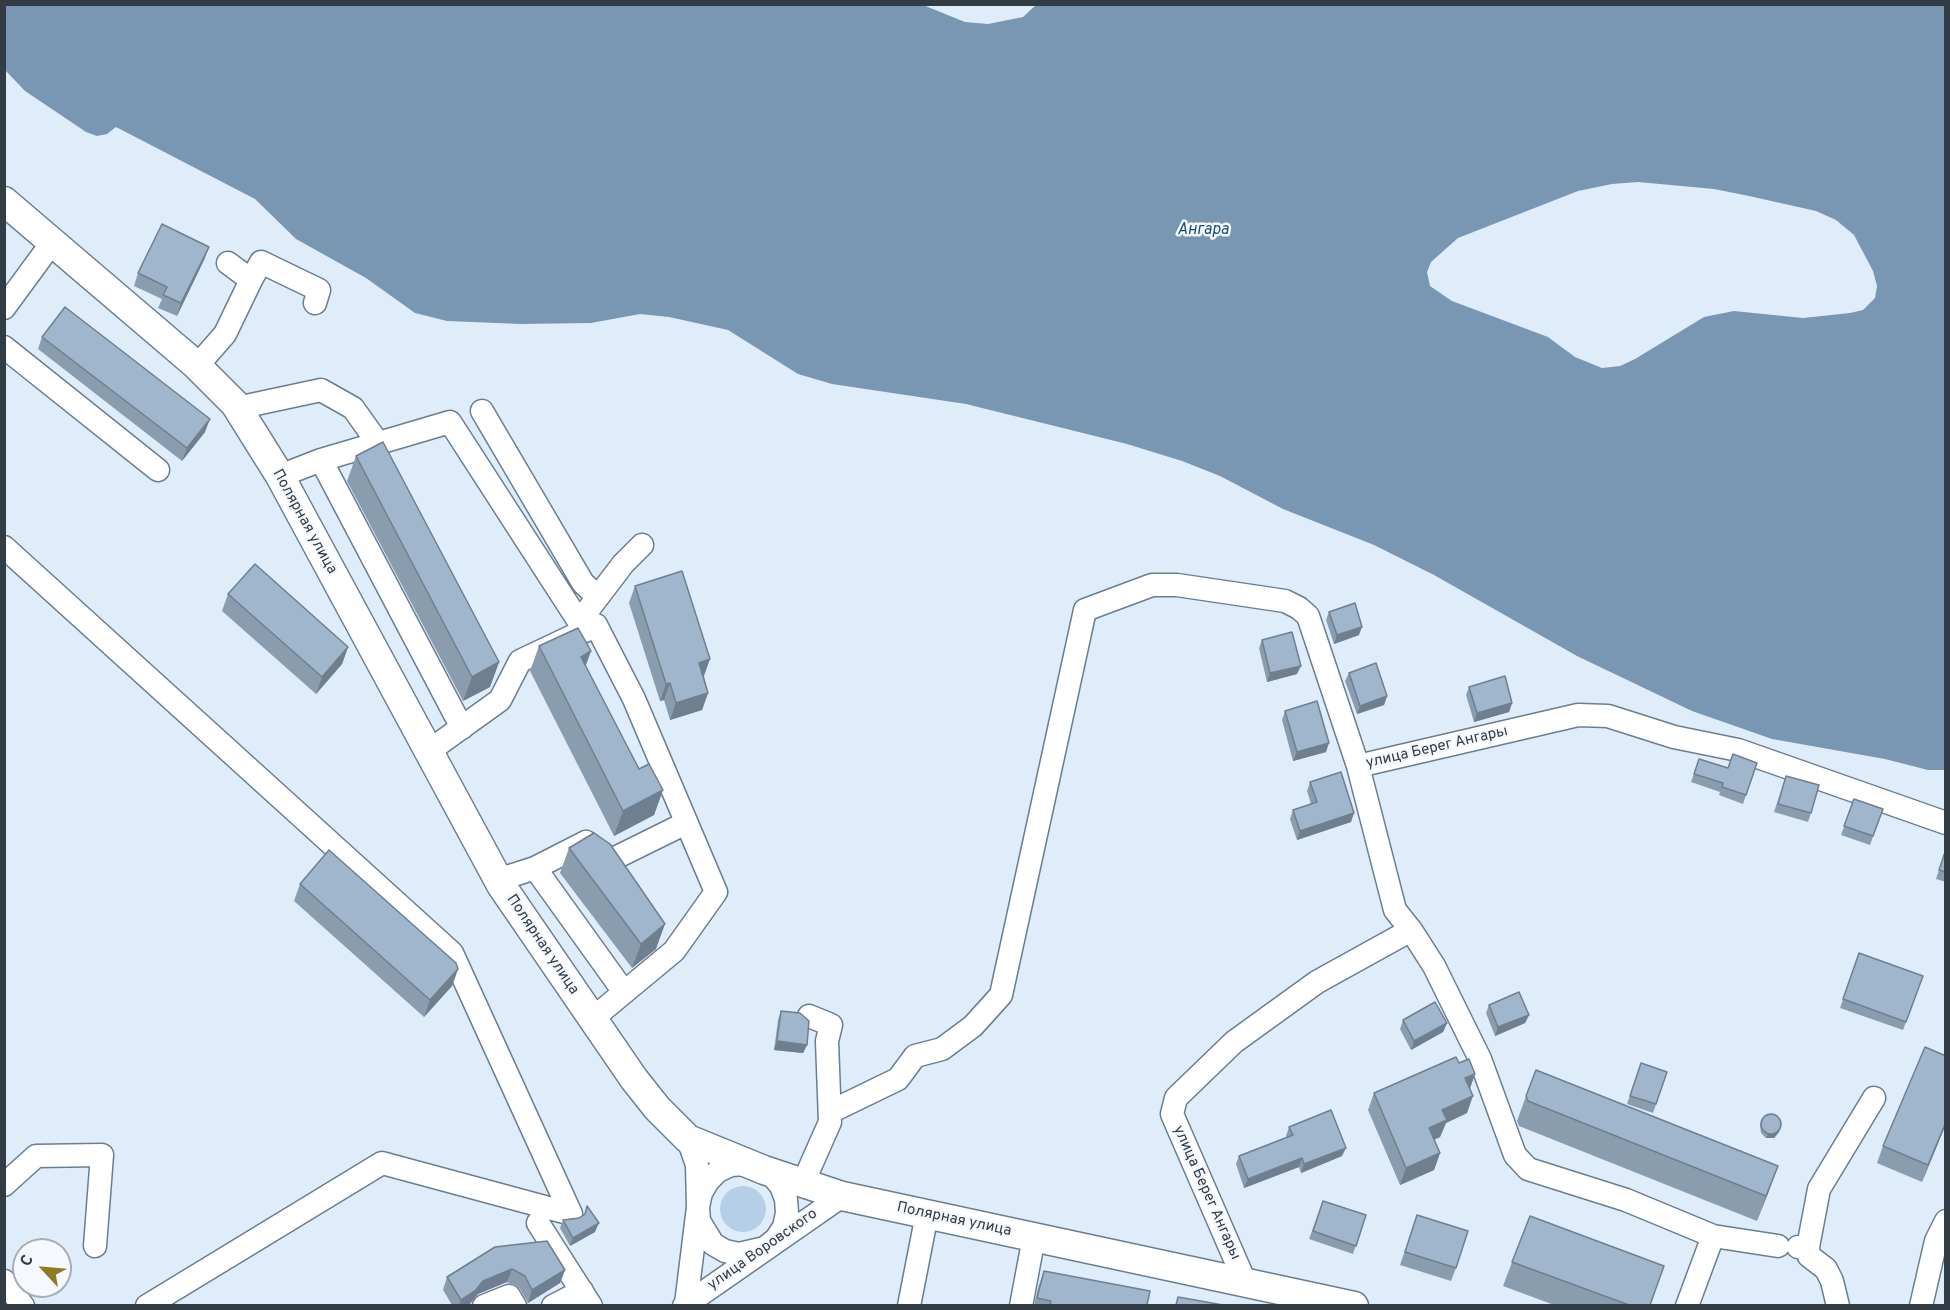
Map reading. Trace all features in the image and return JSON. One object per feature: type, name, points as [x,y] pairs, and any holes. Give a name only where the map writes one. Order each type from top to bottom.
[{"type":"main road","name":"Полярная улица","points":[[4,201],[197,366],[237,408],[280,476],[498,880],[634,1079],[657,1108],[688,1139],[764,1170],[842,1196],[1245,1282],[1308,1300],[1354,1305]]},
{"type":"street","points":[[4,215],[47,240],[4,308]]},
{"type":"street","points":[[197,366],[225,334],[261,262],[319,290],[315,303]]},
{"type":"street","points":[[228,263],[251,280]]},
{"type":"street","points":[[4,347],[158,470]]},
{"type":"street","points":[[237,408],[321,390],[353,408],[378,443]]},
{"type":"street","points":[[482,411],[584,583],[597,597]]},
{"type":"street","points":[[280,476],[321,460],[450,422],[582,627]]},
{"type":"street","points":[[321,460],[462,728]]},
{"type":"street","points":[[582,627],[597,597],[642,545]]},
{"type":"street","points":[[4,547],[453,953],[571,1214],[382,1163],[147,1305]]},
{"type":"street","points":[[830,1112],[898,1079],[915,1056],[942,1049],[973,1026],[1002,995],[1085,610],[1152,585],[1169,585],[1285,601],[1299,608],[1308,616],[1358,766]]},
{"type":"street","points":[[429,751],[501,700],[520,661],[582,627],[596,625],[634,699],[716,892],[624,992],[592,1018]]},
{"type":"street","name":"улица Берег Ангары","points":[[1245,1282],[1172,1114],[1176,1098],[1234,1042],[1308,988],[1355,959],[1411,930],[1395,910],[1358,766],[1578,715],[1608,716],[1674,736],[1738,750],[1946,823]]},
{"type":"street","points":[[498,880],[535,868],[586,842],[617,869],[686,823]]},
{"type":"street","points":[[535,868],[624,992]]},
{"type":"street","points":[[1411,930],[1434,966],[1480,1059],[1515,1155],[1528,1169],[1660,1213],[1713,1236],[1794,1247],[1826,1269],[1833,1281],[1838,1305]]},
{"type":"street","points":[[803,1183],[831,1122],[826,1041],[831,1024],[809,1016]]},
{"type":"street","points":[[1794,1247],[1819,1189],[1874,1098]]},
{"type":"street","points":[[685,1305],[698,1207],[701,1193],[718,1171],[746,1164],[764,1170],[781,1186],[786,1199],[787,1213],[784,1227],[776,1239],[765,1248],[745,1254],[725,1251],[705,1233],[698,1207],[697,1165],[688,1139]]},
{"type":"street","points":[[4,1185],[36,1156],[102,1155],[95,1246]]},
{"type":"street","name":"улица Воровского","points":[[685,1305],[842,1196]]},
{"type":"street","points":[[909,1305],[927,1214]]},
{"type":"street","points":[[1921,1305],[1936,1241],[1946,1221]]},
{"type":"street","points":[[538,1223],[586,1298],[553,1305]]},
{"type":"street","points":[[1687,1305],[1713,1236]]},
{"type":"street","points":[[1021,1305],[1034,1237]]},
{"type":"street","points":[[4,1281],[23,1305]]},
{"type":"street","points":[[484,1305],[509,1296],[515,1305]]},
{"type":"shaded area","points":[[743,1186],[759,1193],[766,1209],[759,1225],[743,1232],[727,1225],[720,1209],[727,1193]]},
{"type":"water","name":"Ангара","points":[[1037,4],[1945,5],[1945,770],[1928,770],[1885,759],[1772,739],[1692,711],[1577,656],[1434,575],[1374,545],[1283,509],[1220,476],[1182,461],[1127,444],[966,404],[832,384],[798,374],[728,330],[669,317],[640,314],[591,323],[521,324],[447,321],[415,313],[366,278],[296,239],[255,199],[116,127],[107,134],[97,136],[86,132],[25,91],[5,70],[5,5],[923,5],[965,22],[988,24],[1023,17]],"holes":[[[1638,182],[1714,189],[1816,211],[1836,220],[1854,235],[1873,271],[1877,286],[1875,298],[1863,310],[1850,313],[1803,318],[1734,311],[1704,317],[1635,359],[1620,366],[1602,368],[1575,357],[1548,337],[1452,301],[1430,286],[1427,272],[1431,262],[1458,238],[1578,191],[1612,184]]]},
{"type":"building","points":[[162,224],[209,247],[181,303],[163,295],[167,287],[138,273]]},
{"type":"building","points":[[65,307],[210,419],[187,448],[42,337]]},
{"type":"building","points":[[383,442],[499,662],[472,677],[356,456]]},
{"type":"building","points":[[255,564],[348,647],[322,677],[228,594]]},
{"type":"building","points":[[682,571],[710,659],[699,663],[708,693],[676,703],[670,683],[666,684],[635,586]]},
{"type":"building","points":[[1355,603],[1362,627],[1337,635],[1329,612]]},
{"type":"building","points":[[578,628],[591,651],[581,657],[639,769],[649,764],[663,790],[623,811],[539,646]]},
{"type":"building","points":[[1292,632],[1301,666],[1270,673],[1262,640]]},
{"type":"building","points":[[1376,663],[1387,696],[1360,706],[1349,673]]},
{"type":"building","points":[[1505,676],[1512,703],[1477,713],[1469,687]]},
{"type":"building","points":[[1317,701],[1329,743],[1297,752],[1285,711]]},
{"type":"building","points":[[1733,754],[1757,763],[1746,795],[1722,787],[1723,783],[1694,774],[1699,759],[1728,768]]},
{"type":"building","points":[[1341,772],[1354,813],[1300,831],[1293,810],[1317,802],[1310,782]]},
{"type":"building","points":[[1786,776],[1819,785],[1811,813],[1778,804]]},
{"type":"building","points":[[1854,799],[1883,809],[1873,836],[1844,826]]},
{"type":"building","points":[[594,833],[610,844],[665,924],[641,944],[569,848]]},
{"type":"building","points":[[1946,849],[1946,872],[1939,870]]},
{"type":"building","points":[[329,850],[456,963],[458,969],[430,1000],[300,884]]},
{"type":"building","points":[[1859,953],[1923,976],[1906,1022],[1843,999]]},
{"type":"building","points":[[1519,992],[1529,1015],[1498,1027],[1489,1005]]},
{"type":"building","points":[[1435,1002],[1447,1023],[1414,1041],[1403,1020]]},
{"type":"building","points":[[781,1011],[800,1013],[809,1021],[807,1045],[777,1041]]},
{"type":"building","points":[[1925,1047],[1946,1056],[1946,1122],[1928,1165],[1883,1146]]},
{"type":"building","points":[[1456,1057],[1459,1063],[1469,1059],[1475,1074],[1465,1078],[1473,1096],[1442,1110],[1447,1120],[1429,1128],[1440,1153],[1406,1168],[1374,1093]]},
{"type":"building","points":[[1641,1063],[1667,1072],[1656,1104],[1630,1096]]},
{"type":"building","points":[[1536,1070],[1778,1166],[1766,1196],[1528,1101],[1526,1096]]},
{"type":"building","points":[[1331,1110],[1346,1148],[1304,1164],[1302,1158],[1248,1179],[1239,1156],[1293,1135],[1289,1127]]},
{"type":"building","points":[[1771,1114],[1778,1117],[1781,1124],[1778,1131],[1771,1134],[1764,1131],[1761,1124],[1764,1117]]},
{"type":"building","points":[[1323,1201],[1366,1215],[1356,1246],[1313,1231]]},
{"type":"building","points":[[587,1206],[599,1223],[573,1238],[563,1220],[579,1218],[585,1214]]},
{"type":"building","points":[[1417,1215],[1468,1231],[1456,1268],[1405,1252]]},
{"type":"building","points":[[1530,1216],[1664,1266],[1650,1305],[1629,1305],[1512,1262]]},
{"type":"building","points":[[547,1241],[565,1270],[532,1290],[525,1276],[512,1269],[483,1281],[475,1291],[461,1300],[447,1277],[495,1247]]},
{"type":"building","points":[[1044,1271],[1150,1291],[1147,1305],[1050,1305],[1051,1301],[1037,1298]]},
{"type":"building","points":[[1178,1297],[1223,1305],[1176,1305]]}]
